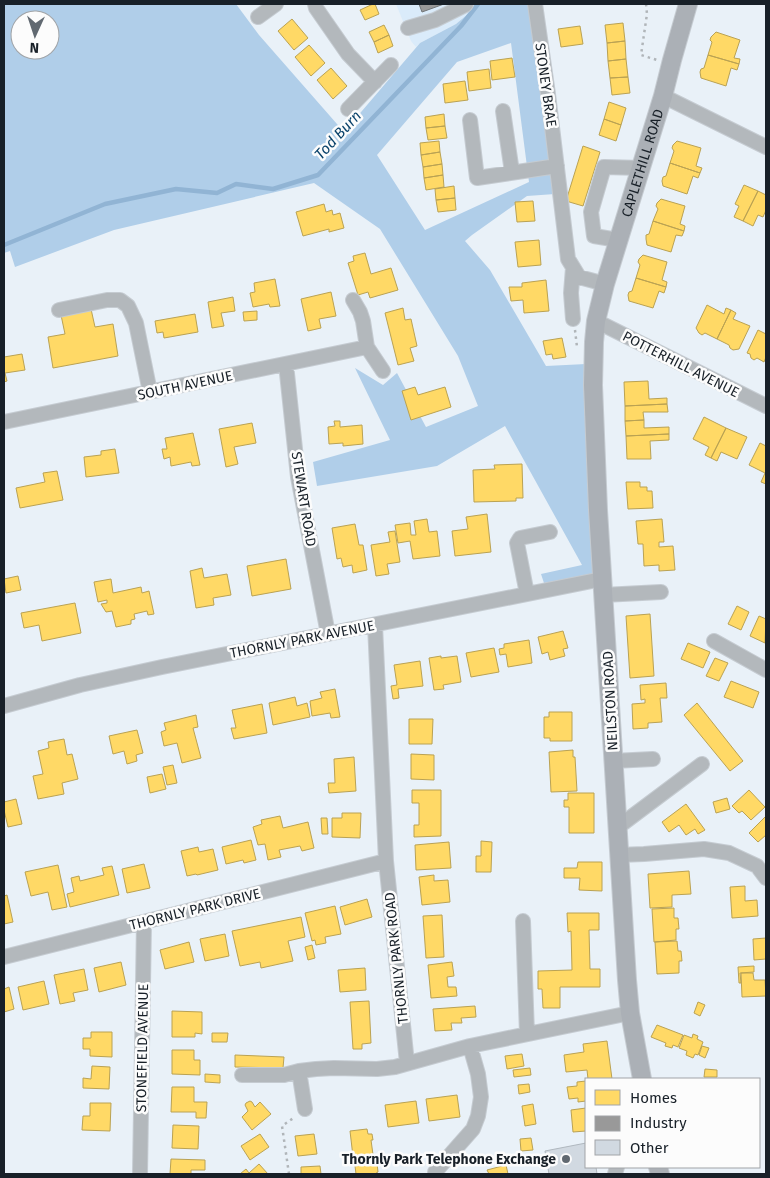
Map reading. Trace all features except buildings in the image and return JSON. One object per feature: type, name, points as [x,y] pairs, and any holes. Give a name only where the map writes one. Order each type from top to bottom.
[{"type":"main road","name":"CAPLETHILL ROAD","points":[[596,321],[605,284],[663,96],[688,4]]},
{"type":"main road","name":"NEILSTON ROAD","points":[[596,321],[593,384],[600,544],[630,1013],[642,1078]]},
{"type":"street","points":[[258,16],[276,4]]},
{"type":"street","points":[[315,4],[348,54],[376,82]]},
{"type":"street","points":[[408,28],[435,20],[466,4]]},
{"type":"street","name":"STONEY BRAE","points":[[537,4],[568,259],[573,268]]},
{"type":"street","points":[[348,109],[391,65]]},
{"type":"street","points":[[663,96],[766,146]]},
{"type":"street","points":[[503,111],[512,172]]},
{"type":"street","points":[[470,120],[477,178],[557,166]]},
{"type":"street","points":[[618,240],[594,236],[591,212],[604,167],[641,168]]},
{"type":"street","points":[[573,268],[580,277],[605,284]]},
{"type":"street","points":[[573,268],[570,293],[573,319]]},
{"type":"street","points":[[59,310],[108,300],[120,300],[128,306],[136,323],[150,392]]},
{"type":"street","points":[[353,300],[363,321],[367,347],[383,371]]},
{"type":"street","name":"POTTERHILL AVENUE","points":[[596,321],[766,406]]},
{"type":"street","name":"SOUTH AVENUE","points":[[4,422],[367,347]]},
{"type":"street","name":"STEWART ROAD","points":[[286,364],[298,477],[328,634]]},
{"type":"street","points":[[527,594],[517,543],[520,538],[550,532]]},
{"type":"street","name":"THORNLY PARK AVENUE","points":[[4,706],[80,685],[162,667],[527,594],[603,587],[661,592]]},
{"type":"street","name":"THORNLY PARK ROAD","points":[[375,625],[386,860],[408,1063]]},
{"type":"street","points":[[714,641],[766,670]]},
{"type":"street","points":[[614,762],[653,759]]},
{"type":"street","points":[[618,827],[702,764]]},
{"type":"street","points":[[620,855],[704,849],[729,853],[757,866],[766,878]]},
{"type":"street","name":"THORNLY PARK DRIVE","points":[[4,957],[386,860]]},
{"type":"street","points":[[523,921],[527,1034]]},
{"type":"street","name":"STONEFIELD AVENUE","points":[[140,1174],[144,922]]},
{"type":"street","points":[[242,1074],[284,1075],[325,1068],[377,1069],[395,1067],[470,1046],[630,1013]]},
{"type":"street","points":[[435,1172],[474,1129],[478,1116],[481,1097],[478,1074],[470,1046]]},
{"type":"street","points":[[299,1071],[305,1109]]},
{"type":"path","points":[[646,4],[647,14],[641,55],[657,60],[672,60]]},
{"type":"path","points":[[289,1174],[282,1126],[305,1109]]},
{"type":"shaded area","points":[[4,4],[236,4],[259,35],[344,132],[420,43],[456,24],[480,4],[531,4],[555,194],[527,196],[465,241],[490,270],[546,366],[586,364],[593,575],[544,583],[541,574],[582,565],[505,426],[437,466],[317,486],[313,462],[390,440],[355,368],[383,385],[397,373],[426,427],[478,406],[458,356],[380,229],[314,183],[114,230],[15,267],[10,251],[4,253]],"holes":[[[511,43],[529,182],[425,230],[377,155],[457,62]]]},
{"type":"shaded area","points":[[396,4],[480,4],[456,24],[416,47],[411,41]]},
{"type":"waterway","name":"Tod Burn","points":[[4,245],[105,204],[176,189],[217,193],[236,184],[273,189],[318,175],[461,26],[478,4]]},
{"type":"place","name":"Thornly Park Telephone Exchange","points":[[566,1159]]}]
